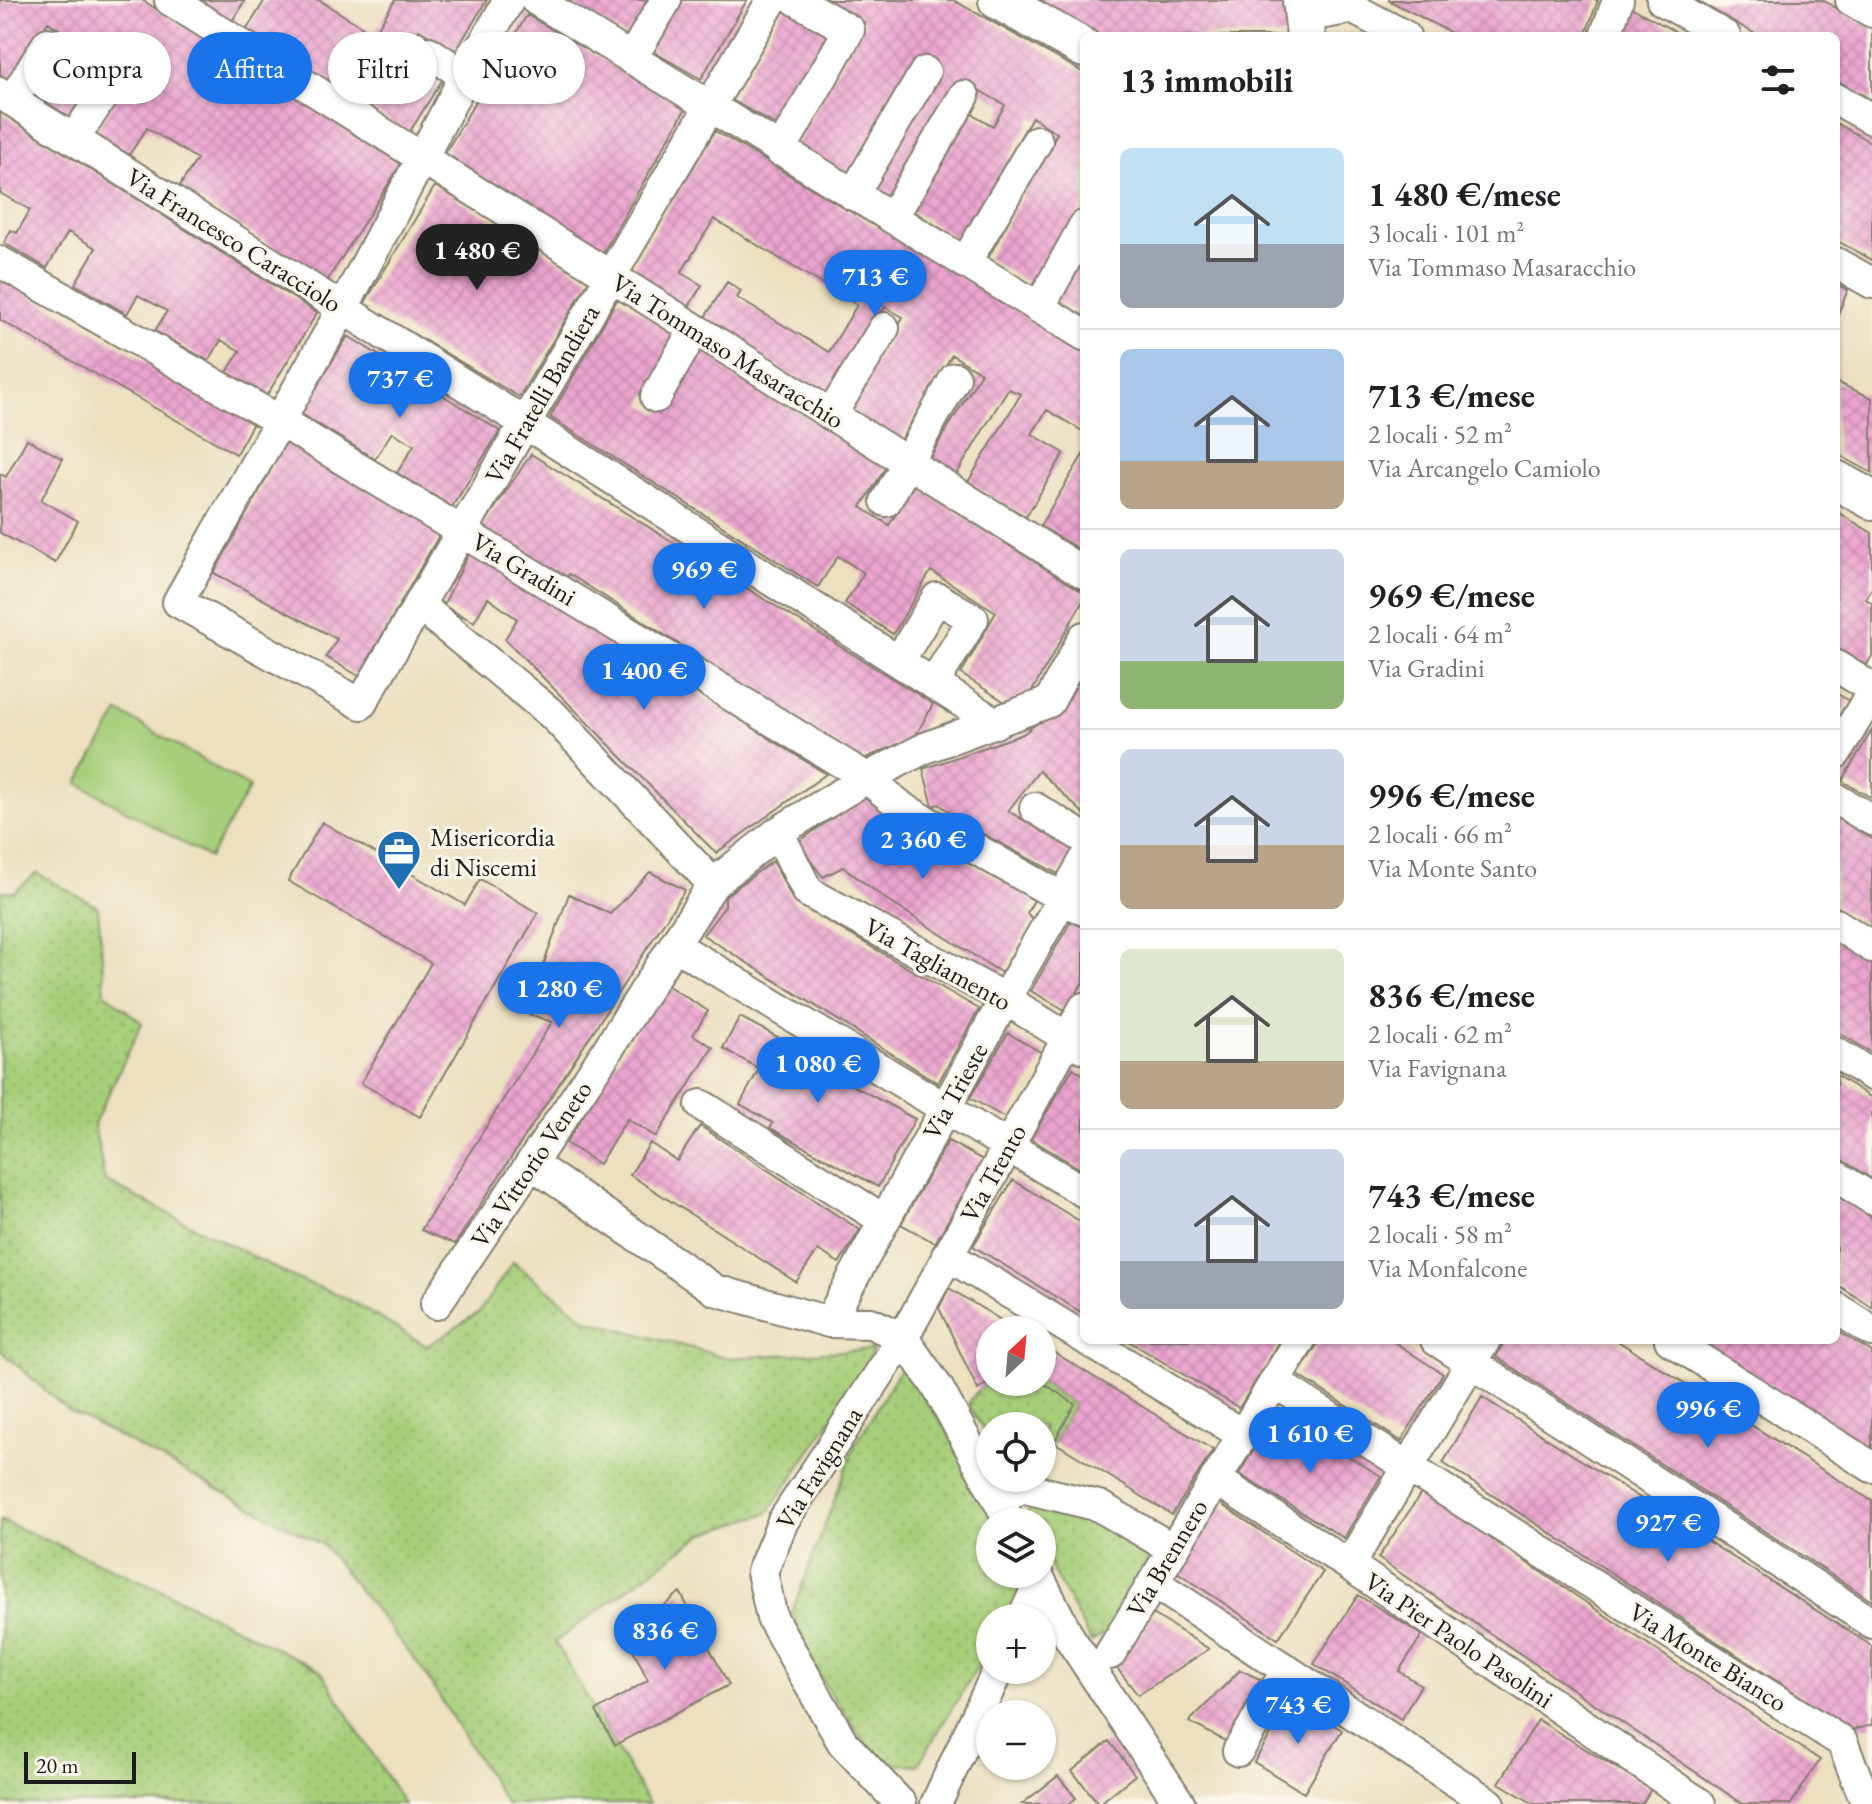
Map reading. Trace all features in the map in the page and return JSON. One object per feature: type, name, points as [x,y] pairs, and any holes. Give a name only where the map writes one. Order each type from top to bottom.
[{"type":"street","name":"Via Tommaso Masaracchio","points":[[170,0],[1080,571]]},
{"type":"street","points":[[490,32],[509,0]]},
{"type":"street","points":[[536,0],[1080,333]]},
{"type":"street","points":[[631,59],[666,0]]},
{"type":"street","name":"Via Fratelli Bandiera","points":[[280,421],[178,602],[361,704],[772,0]]},
{"type":"street","points":[[780,151],[849,30],[796,0]]},
{"type":"street","points":[[998,0],[1080,46]]},
{"type":"street","points":[[1606,32],[1618,0]]},
{"type":"street","points":[[1662,0],[1718,32]]},
{"type":"street","points":[[1851,0],[1872,12]]},
{"type":"street","points":[[1304,18],[1352,8],[1397,32]]},
{"type":"street","points":[[853,195],[925,72]]},
{"type":"street","points":[[6,97],[24,74]]},
{"type":"street","points":[[892,218],[964,96]]},
{"type":"street","name":"Via Francesco Caracciolo","points":[[6,97],[995,723]]},
{"type":"street","points":[[280,421],[453,99]]},
{"type":"street","points":[[1840,101],[1872,119]]},
{"type":"street","points":[[74,139],[97,104]]},
{"type":"street","points":[[965,263],[1037,141]]},
{"type":"street","points":[[1039,308],[1080,233]]},
{"type":"street","name":"Via Gradini","points":[[0,262],[280,421],[867,778],[903,808],[1074,903]]},
{"type":"street","points":[[1840,265],[1872,283]]},
{"type":"street","points":[[831,415],[884,328]]},
{"type":"street","points":[[656,397],[694,330]]},
{"type":"street","points":[[886,501],[955,378]]},
{"type":"street","points":[[1840,482],[1872,500]]},
{"type":"street","points":[[899,661],[937,598],[973,619],[934,683]]},
{"type":"street","points":[[419,605],[554,716],[713,884]]},
{"type":"street","name":"Via Vittorio Veneto","points":[[436,1304],[676,946],[713,884],[778,832],[867,778],[925,748],[1049,702],[1080,644]]},
{"type":"street","points":[[1840,669],[1872,690],[1840,746]]},
{"type":"street","points":[[1840,801],[1872,820]]},
{"type":"street","points":[[1035,808],[1080,836]]},
{"type":"street","name":"Via Tagliamento","points":[[778,832],[808,892],[1005,999],[1076,1043]]},
{"type":"street","name":"Via Trieste","points":[[829,1322],[1005,999],[1074,903],[1080,878]]},
{"type":"street","points":[[1840,927],[1872,947]]},
{"type":"street","points":[[676,946],[1080,1190]]},
{"type":"street","name":"Via Trento","points":[[903,1338],[1008,1146],[1076,1043]]},
{"type":"street","points":[[1840,1055],[1872,1075]]},
{"type":"street","points":[[701,1105],[884,1220]]},
{"type":"street","points":[[532,1164],[715,1290],[829,1322],[871,1323],[903,1338],[938,1388],[1003,1508]]},
{"type":"street","points":[[1840,1179],[1872,1199]]},
{"type":"street","points":[[947,1255],[1080,1335]]},
{"type":"street","points":[[1840,1311],[1872,1331]]},
{"type":"street","name":"Via Favignana","points":[[901,1804],[843,1743],[772,1618],[762,1572],[783,1521],[903,1338]]},
{"type":"street","points":[[1094,1344],[1243,1435]]},
{"type":"street","name":"Via Brennero","points":[[1110,1654],[1298,1344]]},
{"type":"street","points":[[1451,1344],[1478,1351],[1872,1623]]},
{"type":"street","points":[[1676,1344],[1872,1467]]},
{"type":"street","points":[[1349,1565],[1478,1351]]},
{"type":"street","name":"Via Monte Bianco","points":[[1274,1382],[1842,1742],[1867,1804]]},
{"type":"street","name":"Via Pier Paolo Pasolini","points":[[1215,1479],[1349,1565],[1700,1804]]},
{"type":"street","points":[[1008,1508],[1021,1487],[1099,1506],[1173,1549]]},
{"type":"street","points":[[1153,1582],[1490,1804]]},
{"type":"street","points":[[1043,1588],[1069,1637],[1180,1804]]},
{"type":"street","points":[[1238,1751],[1287,1670]]},
{"type":"street","points":[[936,1804],[992,1684]]},
{"type":"green space","points":[[119,712],[250,787],[209,858],[78,783]]},
{"type":"green space","points":[[37,873],[98,907],[105,993],[142,1023],[94,1124],[105,1181],[297,1279],[342,1296],[427,1346],[479,1312],[513,1262],[587,1320],[729,1358],[873,1349],[862,1375],[768,1513],[703,1534],[555,1642],[649,1804],[506,1804],[422,1669],[323,1545],[66,1409],[0,1350],[0,891],[14,892]]},
{"type":"green space","points":[[902,1366],[947,1431],[976,1485],[976,1492],[980,1492],[988,1508],[976,1508],[976,1588],[1021,1588],[1015,1604],[976,1604],[976,1669],[918,1765],[894,1764],[867,1744],[825,1686],[802,1642],[792,1612],[855,1445]]},
{"type":"green space","points":[[1056,1392],[1075,1404],[1056,1438],[1056,1412],[976,1412],[976,1417],[968,1404],[976,1393],[976,1396],[1056,1396]]},
{"type":"green space","points":[[1056,1508],[1129,1535],[1150,1550],[1148,1566],[1107,1632],[1091,1642],[1056,1577]]},
{"type":"green space","points":[[0,1520],[160,1589],[321,1671],[404,1804],[0,1804]]},
{"type":"building","points":[[0,0],[142,0],[193,32],[187,32],[187,104],[306,104],[401,164],[327,281],[179,187],[197,159],[147,128],[129,155],[94,133],[112,104],[171,104],[171,32],[64,32],[48,22],[42,32],[24,32],[24,60],[11,81],[0,74]]},
{"type":"building","points":[[194,0],[245,0],[231,23]]},
{"type":"building","points":[[265,0],[319,0],[371,32],[328,32],[328,83],[312,73],[312,32],[245,32]]},
{"type":"building","points":[[395,0],[487,0],[467,32],[453,32],[453,51],[437,41],[437,32],[375,32]]},
{"type":"building","points":[[563,0],[655,0],[632,40]]},
{"type":"building","points":[[675,0],[747,0],[701,79],[647,48]]},
{"type":"building","points":[[828,0],[953,0],[1080,71],[1080,210],[1035,287],[988,258],[1057,133],[1032,117],[962,242],[910,209],[966,110],[993,126],[1005,105],[961,80],[893,201],[796,145],[864,22]]},
{"type":"building","points":[[1036,0],[1288,0],[1292,32],[1091,32]]},
{"type":"building","points":[[1388,0],[1598,0],[1586,32],[1449,32]]},
{"type":"building","points":[[1696,0],[1822,0],[1872,28],[1872,100],[1840,82],[1840,32],[1752,32]]},
{"type":"building","points":[[785,6],[834,34],[781,128],[732,100]]},
{"type":"building","points":[[1629,6],[1676,32],[1619,32]]},
{"type":"building","points":[[527,15],[556,32],[517,32]]},
{"type":"building","points":[[585,49],[686,108],[603,253],[445,153],[474,104],[585,104]]},
{"type":"building","points":[[437,73],[444,77],[437,88]]},
{"type":"building","points":[[49,104],[82,104],[72,119]]},
{"type":"building","points":[[362,104],[427,104],[409,133]]},
{"type":"building","points":[[0,112],[317,313],[267,395],[227,372],[240,351],[221,340],[209,361],[155,331],[167,311],[138,295],[127,314],[75,284],[96,248],[68,232],[47,268],[4,243],[11,230],[17,233],[30,210],[0,193]]},
{"type":"building","points":[[1840,125],[1872,143],[1872,260],[1840,242]]},
{"type":"building","points":[[715,131],[1080,348],[1080,430],[1047,410],[1032,434],[1064,453],[1026,517],[968,482],[1021,394],[1008,389],[956,475],[929,459],[981,373],[952,355],[900,441],[847,410],[903,317],[885,307],[830,399],[702,322],[727,282],[741,291],[737,298],[829,352],[857,305],[714,219],[681,273],[702,285],[685,313],[627,277]]},
{"type":"building","points":[[435,186],[590,279],[519,397],[364,304]]},
{"type":"building","points":[[1080,257],[1080,316],[1055,300]]},
{"type":"building","points":[[0,278],[253,423],[236,454],[0,320]]},
{"type":"building","points":[[1840,286],[1848,290],[1840,309]]},
{"type":"building","points":[[618,298],[680,337],[642,404],[659,414],[697,347],[886,467],[861,507],[889,525],[914,485],[1080,590],[1080,606],[1030,695],[1008,704],[961,674],[996,612],[931,571],[893,634],[845,603],[864,573],[838,556],[818,587],[550,417]]},
{"type":"building","points":[[348,336],[500,431],[452,507],[397,473],[414,445],[392,432],[375,459],[300,413]]},
{"type":"building","points":[[1840,384],[1872,398],[1872,473],[1840,455]]},
{"type":"building","points":[[27,439],[63,459],[41,500],[78,521],[55,563],[0,533],[0,474],[6,477]]},
{"type":"building","points":[[286,442],[442,530],[359,676],[326,657],[337,639],[214,573]]},
{"type":"building","points":[[531,454],[933,704],[915,737],[861,760],[569,574],[564,581],[480,530]]},
{"type":"building","points":[[1080,460],[1080,550],[1040,526]]},
{"type":"building","points":[[1840,513],[1872,533],[1872,588],[1866,599],[1872,603],[1872,656],[1866,666],[1840,650]]},
{"type":"building","points":[[469,553],[504,570],[826,774],[716,853],[505,639],[517,619],[488,598],[474,622],[443,606]]},
{"type":"building","points":[[1080,674],[1080,810],[1039,771],[1008,811],[1074,850],[1058,874],[970,827],[939,804],[933,806],[923,769],[1023,734],[1066,700]]},
{"type":"building","points":[[1840,695],[1849,701],[1840,715]]},
{"type":"building","points":[[1872,730],[1872,798],[1842,781]]},
{"type":"building","points":[[865,795],[895,820],[1034,900],[1027,913],[1033,920],[1002,973],[887,900],[843,867],[823,877],[797,843]]},
{"type":"building","points":[[1840,819],[1872,839],[1872,928],[1840,908]]},
{"type":"building","points":[[322,822],[465,905],[480,879],[538,913],[420,1117],[361,1083],[431,963],[288,881]]},
{"type":"building","points":[[773,861],[794,902],[979,1009],[938,1083],[703,935],[725,906],[725,896]]},
{"type":"building","points":[[650,872],[685,890],[455,1244],[421,1230],[552,1022],[526,1013],[569,894],[610,914]]},
{"type":"building","points":[[1071,921],[1080,926],[1080,987],[1067,1011],[1031,991]]},
{"type":"building","points":[[1840,940],[1872,960],[1872,1053],[1840,1033]]},
{"type":"building","points":[[665,984],[708,1011],[693,1035],[713,1047],[656,1137],[627,1119],[599,1164],[566,1143]]},
{"type":"building","points":[[740,1017],[822,1061],[819,1067],[915,1119],[878,1187],[770,1128],[773,1123],[740,1104],[759,1069],[723,1048]]},
{"type":"building","points":[[1008,1033],[1045,1055],[1007,1119],[970,1098]]},
{"type":"building","points":[[1073,1068],[1080,1072],[1080,1169],[1031,1139]]},
{"type":"building","points":[[1840,1078],[1872,1098],[1872,1179],[1840,1159]]},
{"type":"building","points":[[700,1126],[860,1230],[839,1263],[818,1250],[796,1282],[630,1175],[650,1143],[677,1161]]},
{"type":"building","points":[[948,1141],[983,1160],[935,1243],[901,1224]]},
{"type":"building","points":[[1013,1180],[1080,1222],[1080,1312],[973,1246]]},
{"type":"building","points":[[1840,1198],[1872,1218],[1872,1307],[1840,1287]]},
{"type":"building","points":[[949,1288],[994,1316],[976,1316],[976,1386],[939,1308]]},
{"type":"building","points":[[1840,1332],[1872,1352],[1872,1449],[1703,1344],[1840,1344]]},
{"type":"building","points":[[1134,1344],[1278,1344],[1239,1408]]},
{"type":"building","points":[[1317,1344],[1397,1344],[1443,1374],[1401,1441],[1298,1375]]},
{"type":"building","points":[[1503,1344],[1622,1344],[1872,1501],[1872,1601],[1496,1357]]},
{"type":"building","points":[[1056,1354],[1213,1450],[1172,1515],[1056,1443],[1075,1404],[1056,1391]]},
{"type":"building","points":[[1482,1397],[1872,1646],[1872,1725],[1852,1730],[1443,1463]]},
{"type":"building","points":[[1276,1413],[1381,1476],[1344,1538],[1239,1474]]},
{"type":"building","points":[[1422,1492],[1820,1760],[1791,1804],[1743,1804],[1378,1558]]},
{"type":"building","points":[[1219,1503],[1323,1572],[1278,1639],[1174,1570]]},
{"type":"building","points":[[680,1592],[729,1685],[615,1745],[596,1711],[648,1680],[627,1638]]},
{"type":"building","points":[[1358,1595],[1422,1635],[1399,1671],[1421,1685],[1401,1719],[1314,1664]]},
{"type":"building","points":[[1153,1614],[1209,1649],[1138,1695],[1117,1668]]},
{"type":"building","points":[[1240,1670],[1260,1679],[1227,1742],[1189,1722]]},
{"type":"building","points":[[1292,1700],[1342,1730],[1304,1793],[1254,1762]]},
{"type":"building","points":[[1538,1720],[1651,1789],[1642,1804],[1534,1804],[1499,1783]]},
{"type":"building","points":[[1109,1741],[1135,1775],[1099,1804],[1072,1771]]},
{"type":"building","points":[[1058,1776],[1076,1798],[1069,1804],[1022,1804],[1056,1780]]},
{"type":"place","name":"Misericordia di Niscemi","points":[[399,891]]}]
